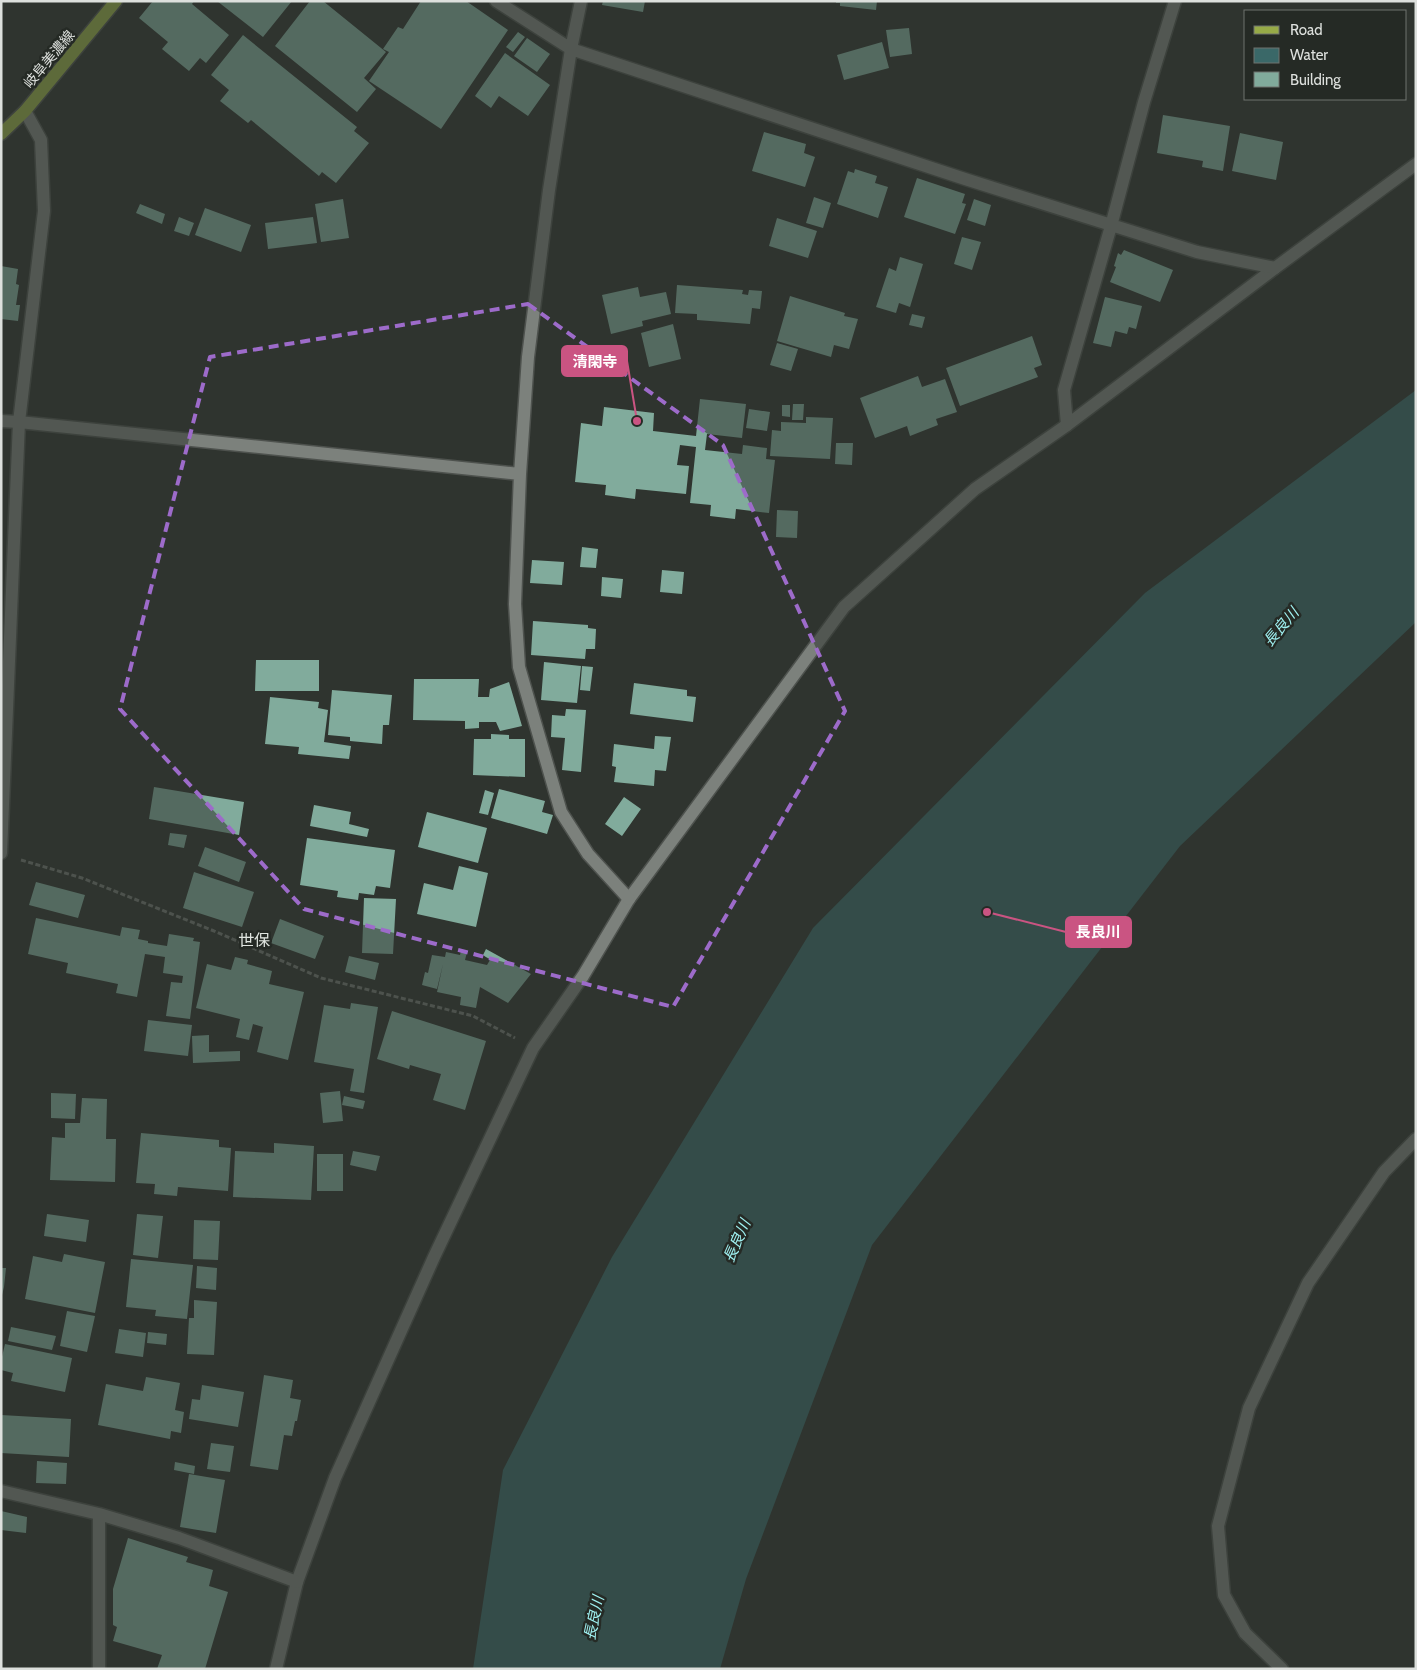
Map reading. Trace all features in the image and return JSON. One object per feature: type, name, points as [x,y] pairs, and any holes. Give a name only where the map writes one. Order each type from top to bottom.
[{"type":"main road","name":"岐阜美濃線","points":[[1,134],[26,111],[116,1]]},
{"type":"street","points":[[496,1],[571,49],[1111,226],[1197,252],[1275,268]]},
{"type":"street","points":[[581,1],[571,49],[549,190],[530,347],[520,474],[515,604],[519,667],[562,812],[588,854],[629,900]]},
{"type":"street","points":[[1067,425],[1064,390],[1144,102],[1175,1]]},
{"type":"street","points":[[2,853],[19,422],[44,211],[41,140],[26,111]]},
{"type":"street","points":[[276,1669],[297,1582],[335,1478],[394,1351],[434,1257],[533,1048],[583,976],[629,900],[844,607],[975,489],[1067,425],[1416,164]]},
{"type":"street","points":[[1,421],[520,474]]},
{"type":"street","points":[[1282,1669],[1245,1634],[1224,1595],[1218,1526],[1249,1408],[1308,1283],[1384,1172],[1416,1139]]},
{"type":"street","points":[[1,1491],[98,1514],[179,1538],[297,1582]]},
{"type":"street","points":[[98,1514],[98,1669]]},
{"type":"path","points":[[2,853],[82,878],[214,931],[321,978],[473,1016],[533,1048]]},
{"type":"highlighted area","points":[[528,304],[723,445],[845,711],[673,1007],[304,909],[120,709],[210,357]]},
{"type":"water","points":[[1416,390],[1416,622],[1180,846],[872,1245],[746,1579],[720,1669],[473,1669],[503,1470],[612,1257],[813,928],[1145,593]]},
{"type":"building","points":[[153,1],[194,1],[192,4],[229,35],[206,63],[200,58],[189,71],[162,49],[168,42],[139,18]]},
{"type":"building","points":[[217,1],[292,1],[263,37]]},
{"type":"building","points":[[310,1],[323,1],[386,52],[364,78],[376,89],[357,112],[275,46]]},
{"type":"building","points":[[421,1],[466,1],[508,30],[441,129],[369,81],[389,52],[383,49],[398,27],[403,29]]},
{"type":"building","points":[[603,1],[645,1],[643,12],[602,5]]},
{"type":"building","points":[[836,1],[877,1],[876,10],[840,6],[840,3],[836,3]]},
{"type":"building","points":[[909,28],[912,54],[890,57],[886,30]]},
{"type":"building","points":[[518,32],[525,37],[513,52],[506,47]]},
{"type":"building","points":[[243,35],[357,127],[354,131],[369,143],[336,183],[322,172],[319,176],[251,120],[248,123],[220,101],[229,90],[211,75]]},
{"type":"building","points":[[527,38],[550,54],[537,72],[514,56]]},
{"type":"building","points":[[882,42],[889,68],[844,80],[837,55]]},
{"type":"building","points":[[505,53],[550,85],[528,116],[499,96],[491,108],[475,96]]},
{"type":"building","points":[[1163,115],[1230,126],[1223,171],[1202,167],[1203,161],[1157,153]]},
{"type":"building","points":[[764,132],[806,144],[804,153],[815,157],[805,187],[752,171]]},
{"type":"building","points":[[1240,133],[1283,142],[1276,180],[1232,171]]},
{"type":"building","points":[[855,169],[877,176],[875,183],[888,187],[878,218],[837,204],[848,171],[854,173]]},
{"type":"building","points":[[917,178],[965,194],[962,203],[966,204],[955,234],[904,217]]},
{"type":"building","points":[[814,197],[831,203],[823,228],[806,223]]},
{"type":"building","points":[[343,199],[349,238],[321,242],[315,204]]},
{"type":"building","points":[[974,199],[991,205],[985,226],[967,220]]},
{"type":"building","points":[[140,204],[165,214],[162,224],[136,213]]},
{"type":"building","points":[[205,208],[251,225],[241,252],[195,235]]},
{"type":"building","points":[[179,217],[194,223],[189,236],[174,231]]},
{"type":"building","points":[[313,217],[317,243],[268,249],[265,223]]},
{"type":"building","points":[[777,218],[817,231],[808,258],[769,246]]},
{"type":"building","points":[[962,237],[981,242],[972,270],[954,264]]},
{"type":"building","points":[[1124,250],[1173,270],[1160,302],[1110,282],[1116,267],[1114,266],[1118,253],[1121,255]]},
{"type":"building","points":[[900,257],[923,264],[910,307],[899,303],[896,313],[876,307],[889,268],[896,271]]},
{"type":"building","points":[[1,266],[18,269],[16,284],[19,285],[16,305],[20,305],[18,321],[1,319]]},
{"type":"building","points":[[677,285],[743,290],[742,294],[748,295],[749,290],[762,291],[760,309],[752,308],[750,324],[697,320],[697,314],[675,313]]},
{"type":"building","points":[[638,287],[640,297],[666,292],[671,314],[642,321],[643,326],[611,334],[602,295]]},
{"type":"building","points":[[790,296],[845,313],[844,316],[858,319],[849,349],[834,345],[831,357],[777,341]]},
{"type":"building","points":[[1105,297],[1142,306],[1136,329],[1129,327],[1127,334],[1115,331],[1111,347],[1093,343]]},
{"type":"building","points":[[912,314],[925,317],[922,328],[909,325]]},
{"type":"building","points":[[673,324],[681,359],[649,367],[641,333]]},
{"type":"building","points":[[1032,336],[1042,365],[1034,368],[1038,377],[960,406],[946,368]]},
{"type":"building","points":[[777,343],[798,349],[791,371],[770,365]]},
{"type":"building","points":[[918,376],[922,387],[945,379],[957,412],[936,419],[938,425],[910,436],[907,426],[875,438],[860,398]]},
{"type":"building","points":[[700,399],[746,404],[742,438],[707,434],[705,450],[742,454],[743,445],[767,448],[766,459],[775,460],[769,513],[736,509],[735,519],[710,516],[711,505],[690,503],[696,447],[680,445],[677,465],[689,466],[686,494],[636,489],[635,499],[605,495],[606,485],[575,482],[581,423],[602,426],[604,407],[654,413],[653,431],[696,436]]},
{"type":"building","points":[[793,404],[804,404],[803,420],[792,420]]},
{"type":"building","points":[[782,405],[790,405],[790,417],[782,416]]},
{"type":"building","points":[[749,409],[770,412],[767,431],[746,428]]},
{"type":"building","points":[[806,417],[833,418],[830,459],[770,456],[772,430],[781,431],[781,422],[806,423]]},
{"type":"building","points":[[836,443],[853,443],[852,465],[835,464]]},
{"type":"building","points":[[777,510],[798,511],[797,538],[776,537]]},
{"type":"building","points":[[582,547],[598,549],[596,568],[580,567]]},
{"type":"building","points":[[532,560],[564,562],[562,585],[530,583]]},
{"type":"building","points":[[662,570],[684,572],[682,594],[660,592]]},
{"type":"building","points":[[602,577],[623,579],[621,598],[601,596]]},
{"type":"building","points":[[533,621],[588,625],[588,628],[596,629],[595,649],[586,649],[585,659],[531,655]]},
{"type":"building","points":[[256,660],[319,660],[319,691],[255,691]]},
{"type":"building","points":[[544,662],[581,666],[577,703],[541,700]]},
{"type":"building","points":[[582,666],[593,667],[590,691],[580,690]]},
{"type":"building","points":[[414,679],[479,679],[478,697],[489,697],[490,689],[509,682],[522,726],[500,731],[496,722],[479,722],[479,728],[465,729],[465,721],[413,720]]},
{"type":"building","points":[[634,683],[687,690],[687,696],[696,697],[693,722],[630,714]]},
{"type":"building","points":[[332,690],[392,695],[389,725],[383,725],[382,744],[350,741],[350,737],[328,735]]},
{"type":"building","points":[[270,697],[319,702],[318,708],[328,710],[324,742],[351,746],[349,759],[298,754],[299,747],[265,744]]},
{"type":"building","points":[[566,709],[586,710],[581,772],[562,770],[565,738],[551,737],[552,715],[565,716]]},
{"type":"building","points":[[491,734],[509,735],[509,739],[525,739],[525,777],[473,775],[474,739],[491,739]]},
{"type":"building","points":[[655,736],[671,737],[666,771],[655,770],[654,786],[614,782],[616,767],[612,766],[614,744],[654,749]]},
{"type":"building","points":[[154,787],[244,802],[239,835],[149,819]]},
{"type":"building","points":[[499,789],[545,801],[542,812],[553,815],[547,834],[491,818]]},
{"type":"building","points":[[485,790],[494,793],[488,815],[479,813]]},
{"type":"building","points":[[624,797],[641,809],[622,836],[605,824]]},
{"type":"building","points":[[314,805],[351,812],[349,824],[369,829],[367,837],[310,826]]},
{"type":"building","points":[[427,812],[487,828],[478,863],[418,847]]},
{"type":"building","points":[[170,833],[187,835],[184,848],[168,845]]},
{"type":"building","points":[[307,838],[395,850],[390,888],[376,886],[374,895],[359,893],[358,900],[337,897],[338,891],[300,885]]},
{"type":"building","points":[[205,847],[246,862],[239,882],[198,866]]},
{"type":"building","points":[[459,866],[488,873],[476,927],[417,914],[424,883],[453,890]]},
{"type":"building","points":[[194,872],[254,892],[242,927],[183,908]]},
{"type":"building","points":[[36,882],[85,895],[78,918],[29,905]]},
{"type":"building","points":[[364,898],[396,899],[393,954],[362,953]]},
{"type":"building","points":[[36,918],[120,936],[122,927],[140,930],[138,939],[148,941],[148,943],[167,946],[169,934],[194,938],[193,941],[200,942],[190,1019],[166,1016],[171,982],[182,983],[183,976],[163,973],[165,957],[145,954],[137,997],[116,993],[118,984],[66,973],[68,963],[28,954]]},
{"type":"building","points":[[280,919],[324,936],[315,959],[271,943]]},
{"type":"building","points":[[486,949],[531,974],[508,1003],[480,987],[476,1008],[460,1005],[461,997],[437,992],[443,964],[437,989],[422,985],[425,972],[428,973],[432,955],[445,957],[446,952],[460,955],[461,951],[467,952],[465,960],[487,965],[490,960],[483,955]]},
{"type":"building","points":[[349,956],[379,963],[375,980],[345,972]]},
{"type":"building","points":[[235,957],[248,960],[247,964],[272,971],[269,984],[304,992],[288,1060],[257,1052],[263,1027],[253,1024],[249,1040],[236,1037],[240,1019],[196,1008],[207,964],[231,970]]},
{"type":"building","points":[[351,1003],[378,1007],[364,1093],[350,1091],[354,1069],[314,1062],[324,1005],[350,1009]]},
{"type":"building","points":[[392,1011],[486,1041],[465,1110],[433,1100],[441,1074],[410,1065],[409,1069],[377,1059]]},
{"type":"building","points":[[148,1020],[192,1025],[188,1056],[144,1051]]},
{"type":"building","points":[[209,1035],[209,1052],[240,1051],[240,1061],[193,1063],[192,1036]]},
{"type":"building","points":[[340,1091],[343,1121],[323,1123],[320,1093]]},
{"type":"building","points":[[51,1093],[76,1094],[75,1119],[51,1118]]},
{"type":"building","points":[[344,1096],[365,1101],[363,1109],[342,1105]]},
{"type":"building","points":[[82,1098],[107,1099],[106,1139],[116,1139],[115,1182],[50,1180],[52,1137],[65,1138],[65,1123],[80,1123]]},
{"type":"building","points":[[141,1133],[219,1140],[219,1147],[231,1148],[228,1191],[178,1187],[177,1196],[154,1194],[155,1184],[136,1183]]},
{"type":"building","points":[[274,1143],[314,1146],[311,1200],[233,1197],[235,1151],[274,1153]]},
{"type":"building","points":[[353,1151],[380,1156],[376,1171],[350,1165]]},
{"type":"building","points":[[317,1154],[343,1154],[343,1191],[317,1191]]},
{"type":"building","points":[[47,1214],[89,1220],[86,1242],[44,1236]]},
{"type":"building","points":[[137,1214],[163,1216],[158,1258],[133,1255]]},
{"type":"building","points":[[194,1220],[220,1221],[218,1260],[193,1259]]},
{"type":"building","points":[[64,1254],[105,1262],[95,1313],[25,1299],[33,1256],[62,1262]]},
{"type":"building","points":[[131,1259],[193,1265],[187,1319],[155,1316],[156,1310],[126,1307]]},
{"type":"building","points":[[197,1266],[217,1268],[216,1290],[196,1288]]},
{"type":"building","points":[[1,1268],[6,1268],[2,1295]]},
{"type":"building","points":[[194,1300],[217,1302],[214,1355],[187,1354],[189,1318],[194,1318]]},
{"type":"building","points":[[67,1311],[95,1316],[87,1352],[60,1346]]},
{"type":"building","points":[[11,1327],[56,1336],[52,1350],[8,1341]]},
{"type":"building","points":[[119,1329],[146,1333],[143,1357],[115,1353]]},
{"type":"building","points":[[148,1332],[167,1334],[166,1345],[147,1343]]},
{"type":"building","points":[[5,1344],[72,1358],[65,1392],[11,1381],[13,1373],[1,1370]]},
{"type":"building","points":[[264,1375],[293,1380],[290,1398],[301,1400],[292,1436],[284,1435],[278,1470],[250,1466]]},
{"type":"building","points":[[146,1377],[180,1383],[175,1410],[184,1412],[181,1433],[171,1431],[170,1439],[98,1425],[106,1384],[143,1391]]},
{"type":"building","points":[[202,1385],[244,1392],[238,1427],[189,1419],[192,1399],[200,1400]]},
{"type":"building","points":[[1,1415],[71,1419],[69,1457],[1,1453]]},
{"type":"building","points":[[211,1443],[234,1446],[230,1472],[207,1469]]},
{"type":"building","points":[[37,1461],[67,1463],[66,1484],[36,1483]]},
{"type":"building","points":[[175,1462],[195,1466],[194,1474],[174,1470]]},
{"type":"building","points":[[189,1474],[225,1480],[216,1533],[180,1527]]},
{"type":"building","points":[[1,1511],[27,1517],[26,1533],[1,1530]]},
{"type":"building","points":[[128,1538],[188,1557],[186,1562],[213,1570],[209,1586],[228,1592],[205,1669],[157,1669],[162,1655],[113,1641],[117,1627],[113,1625],[113,1589]]},
{"type":"place","name":"清閑寺","points":[[637,421]]},
{"type":"place","name":"長良川","points":[[987,912]]},
{"type":"district","name":"世保","points":[[254,940]]}]
